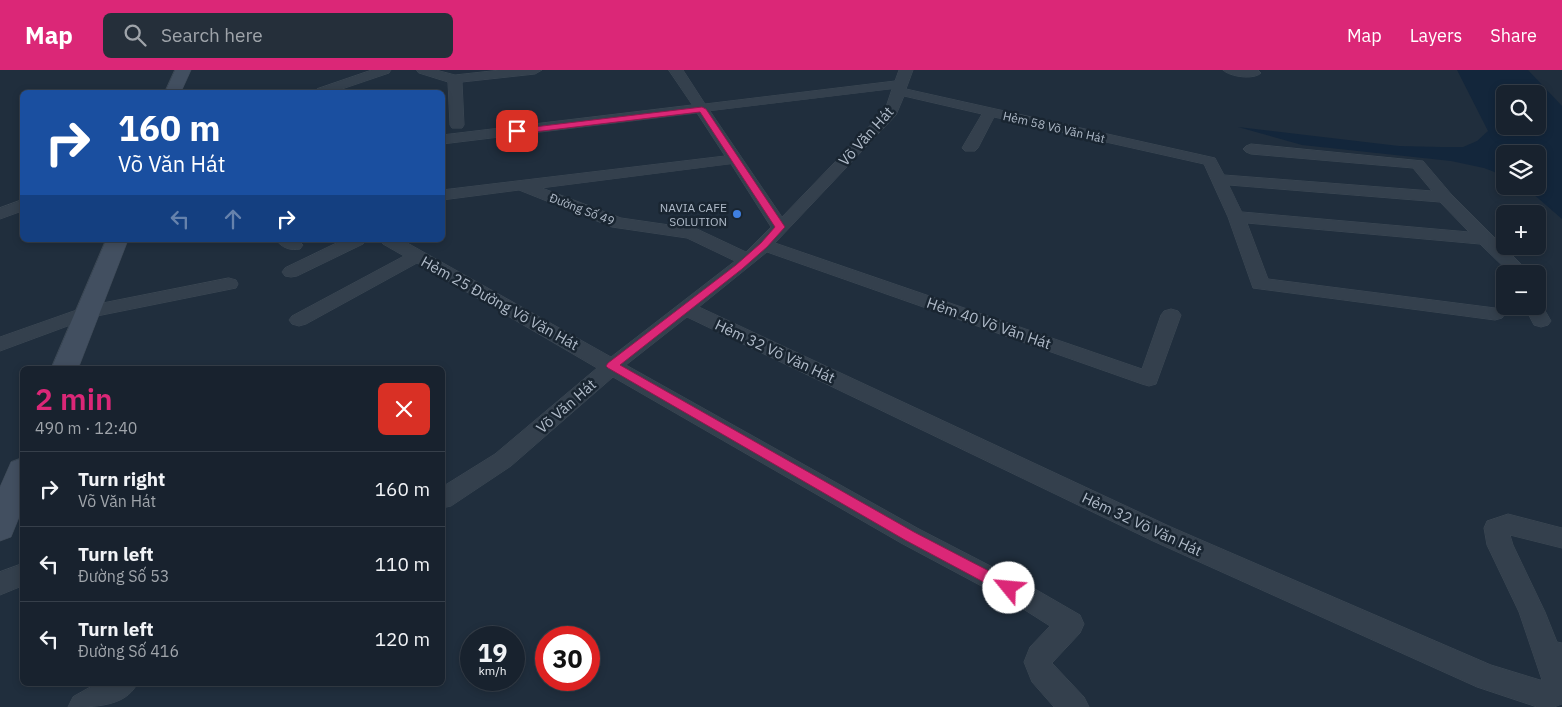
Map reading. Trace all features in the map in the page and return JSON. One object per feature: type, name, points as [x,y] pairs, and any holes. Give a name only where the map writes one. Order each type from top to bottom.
[{"type":"main road","points":[[174,90],[183,70]]},
{"type":"main road","points":[[65,366],[116,242]]},
{"type":"main road","points":[[0,528],[20,475]]},
{"type":"street","points":[[328,90],[384,70]]},
{"type":"street","points":[[424,70],[444,78],[455,79],[535,70]]},
{"type":"street","points":[[676,70],[780,227]]},
{"type":"street","points":[[1230,70],[1254,73]]},
{"type":"street","points":[[445,140],[698,103],[847,78]]},
{"type":"street","points":[[455,79],[457,125]]},
{"type":"street","points":[[445,127],[901,82]]},
{"type":"street","name":"Hẻm 58 Võ Văn Hát","points":[[901,82],[990,112],[1210,161],[1218,179]]},
{"type":"street","name":"Võ Văn Hát","points":[[445,497],[503,460],[612,366],[748,260],[891,112],[896,102],[901,82]]},
{"type":"street","points":[[970,148],[990,112]]},
{"type":"street","points":[[1251,149],[1418,164],[1445,197],[1484,239],[1512,265]]},
{"type":"street","points":[[521,185],[735,159]]},
{"type":"street","points":[[1445,197],[1218,179],[1236,218],[1260,284],[1495,314]]},
{"type":"street","name":"Đường Số 49","points":[[445,195],[521,185],[618,223],[691,233],[748,260]]},
{"type":"street","points":[[0,214],[20,206]]},
{"type":"street","points":[[1236,218],[1484,239]]},
{"type":"street","points":[[291,272],[353,242]]},
{"type":"street","name":"Hẻm 25 Đường Võ Văn Hát","points":[[392,242],[910,536],[1026,597],[1070,624],[1040,656],[1038,662],[1042,673],[1074,707]]},
{"type":"street","name":"Hẻm 40 Võ Văn Hát","points":[[764,245],[1149,379],[1170,315]]},
{"type":"street","points":[[299,320],[417,256]]},
{"type":"street","points":[[0,344],[88,312],[229,284]]},
{"type":"street","name":"Hẻm 32 Võ Văn Hát","points":[[684,308],[1162,534],[1486,677],[1540,694],[1554,693],[1558,685],[1555,654]]},
{"type":"street","points":[[1555,654],[1532,612],[1500,545],[1496,528],[1508,524],[1562,538]]},
{"type":"street","points":[[0,584],[20,577]]},
{"type":"street","points":[[83,707],[120,686]]},
{"type":"water","points":[[1457,70],[1528,70],[1542,85],[1496,85],[1496,135],[1546,135],[1546,89],[1562,106],[1562,219],[1534,195],[1546,195],[1546,145],[1496,145],[1496,173],[1451,161],[1302,145],[1238,127],[1399,146],[1463,147],[1477,141],[1488,131]]},
{"type":"place","name":"NAVIA CAFE SOLUTION","points":[[737,214]]},
{"type":"route","points":[[517,131],[702,109],[780,227],[764,245],[739,267],[612,366],[910,536],[1009,588]]}]
